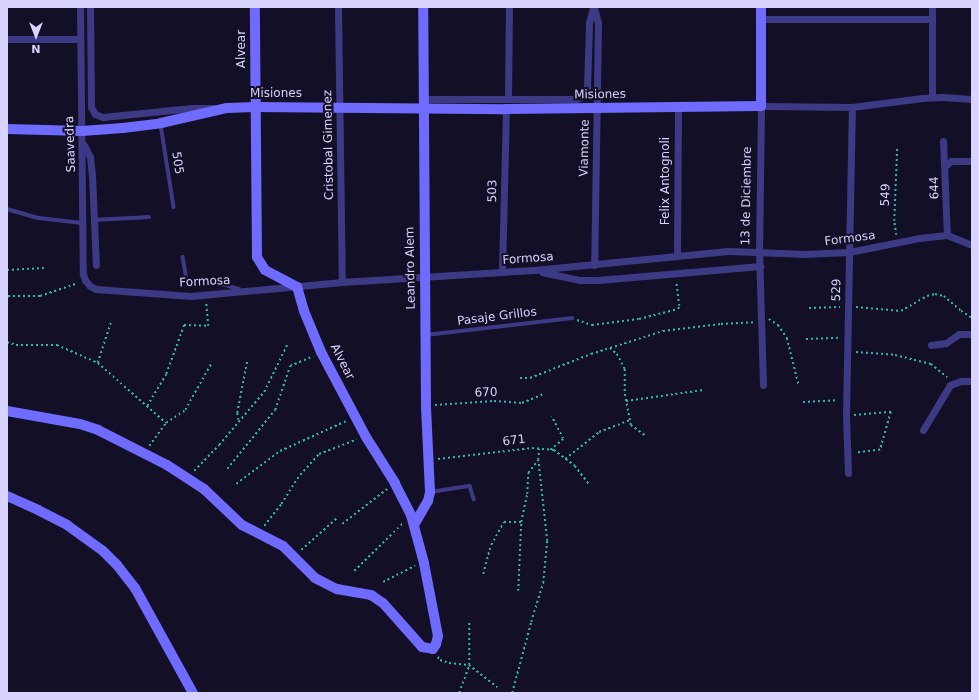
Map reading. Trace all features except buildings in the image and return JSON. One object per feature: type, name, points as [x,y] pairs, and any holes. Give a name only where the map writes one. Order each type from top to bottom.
[{"type":"street","name":"Saavedra","points":[[80,7],[79,39],[84,223],[83,274],[85,280]]},
{"type":"street","name":"Saavedra","points":[[90,7],[91,107],[95,114]]},
{"type":"street","name":"Alvear","points":[[255,7],[257,257],[265,270],[297,287],[304,311],[321,352],[366,437],[395,483],[410,514],[424,563],[438,636],[433,649]]},
{"type":"street","name":"Cristobal Gimenez","points":[[338,7],[342,282]]},
{"type":"street","name":"Leandro Alem","points":[[414,525],[428,501],[430,492],[426,406],[424,277],[423,7]]},
{"type":"street","points":[[508,98],[509,7]]},
{"type":"street","name":"Viamonte","points":[[583,96],[587,88],[589,23],[594,7]]},
{"type":"street","name":"Viamonte","points":[[594,7],[598,22],[594,265]]},
{"type":"street","name":"13 de Diciembre","points":[[761,7],[759,253],[763,385]]},
{"type":"street","points":[[932,7],[932,97]]},
{"type":"street","points":[[761,19],[932,19]]},
{"type":"street","points":[[7,39],[79,39]]},
{"type":"street","name":"Misiones","points":[[95,114],[103,117],[192,108],[255,106],[340,107],[423,104],[508,98],[576,99],[583,96]]},
{"type":"street","name":"Misiones","points":[[423,104],[506,110],[761,106],[852,107],[932,97],[972,99]]},
{"type":"street","name":"Felix Antognoli","points":[[677,255],[678,107]]},
{"type":"street","name":"529","points":[[848,473],[846,415],[848,352],[847,306],[852,107]]},
{"type":"street","name":"Misiones","points":[[7,129],[82,131],[161,123],[227,108]]},
{"type":"street","name":"503","points":[[502,272],[506,110]]},
{"type":"street","name":"644","points":[[943,141],[947,235]]},
{"type":"street","points":[[83,143],[90,157],[96,265]]},
{"type":"street","points":[[945,166],[951,161],[972,161]]},
{"type":"street","points":[[947,235],[972,245]]},
{"type":"street","name":"Formosa","points":[[85,280],[90,286],[96,289],[191,296],[342,282],[594,265],[677,255],[728,251],[804,254],[849,252],[947,235]]},
{"type":"street","points":[[534,270],[581,280],[760,266]]},
{"type":"street","points":[[931,345],[946,342],[959,334],[972,334]]},
{"type":"street","points":[[923,430],[950,385],[961,381],[972,381]]},
{"type":"street","points":[[7,411],[80,424],[98,430],[187,477],[218,501],[242,525],[283,546],[315,578],[337,589],[371,595],[383,603],[416,642],[427,649],[433,649]]},
{"type":"street","points":[[7,496],[66,525],[104,551],[135,588],[193,693]]},
{"type":"lane","name":"505","points":[[161,123],[174,207]]},
{"type":"lane","points":[[7,209],[39,218],[84,223]]},
{"type":"lane","points":[[94,220],[149,217]]},
{"type":"lane","points":[[183,257],[187,279],[191,282],[222,284],[244,291]]},
{"type":"lane","name":"Pasaje Grillos","points":[[425,335],[572,318]]},
{"type":"lane","points":[[430,492],[470,486],[474,498]]},
{"type":"path","name":"549","points":[[897,147],[894,221],[897,243]]},
{"type":"path","points":[[7,270],[44,268]]},
{"type":"path","points":[[572,318],[592,325],[638,319],[678,309],[679,306],[675,273]]},
{"type":"path","points":[[7,298],[8,296],[40,296],[85,280]]},
{"type":"path","points":[[809,308],[847,306],[901,312],[927,296],[936,294],[944,296],[961,311],[972,318]]},
{"type":"path","points":[[148,406],[166,374],[184,325],[208,326],[205,295]]},
{"type":"path","points":[[761,313],[778,325],[787,338],[799,386]]},
{"type":"path","points":[[520,378],[530,378],[610,348],[663,331],[721,324],[761,322]]},
{"type":"path","points":[[98,363],[111,323]]},
{"type":"path","points":[[806,339],[847,338]]},
{"type":"path","points":[[7,342],[16,345],[57,345],[98,363],[166,423]]},
{"type":"path","points":[[187,477],[219,444],[264,392],[288,345]]},
{"type":"path","points":[[610,348],[617,354],[625,369],[626,401],[631,425],[646,436]]},
{"type":"path","points":[[227,469],[275,410],[290,366],[321,352]]},
{"type":"path","points":[[848,352],[895,355],[931,364],[946,375],[950,385]]},
{"type":"path","points":[[238,422],[247,361]]},
{"type":"path","points":[[144,453],[166,423],[185,410],[212,362]]},
{"type":"path","points":[[626,401],[703,390]]},
{"type":"path","name":"670","points":[[426,406],[494,401],[522,403],[544,393]]},
{"type":"path","points":[[803,402],[847,399]]},
{"type":"path","points":[[846,415],[891,412],[880,450],[848,454]]},
{"type":"path","points":[[236,484],[280,451],[355,416]]},
{"type":"path","points":[[550,450],[563,439],[552,417]]},
{"type":"path","points":[[565,459],[599,432],[630,420]]},
{"type":"path","points":[[258,534],[281,504],[300,475],[319,454],[366,437]]},
{"type":"path","name":"671","points":[[428,460],[532,448],[554,450],[575,466],[589,484]]},
{"type":"path","points":[[512,693],[530,622],[543,583],[548,541],[538,460],[539,448]]},
{"type":"path","points":[[518,591],[521,522],[527,494],[528,473],[538,460]]},
{"type":"path","points":[[342,524],[395,483]]},
{"type":"path","points":[[354,571],[410,514]]},
{"type":"path","points":[[294,556],[337,518]]},
{"type":"path","points":[[483,574],[491,545],[504,522],[521,522]]},
{"type":"path","points":[[383,582],[400,572],[424,563]]},
{"type":"path","points":[[459,693],[469,665],[469,623]]},
{"type":"path","points":[[433,649],[440,660],[469,665],[497,687]]}]
